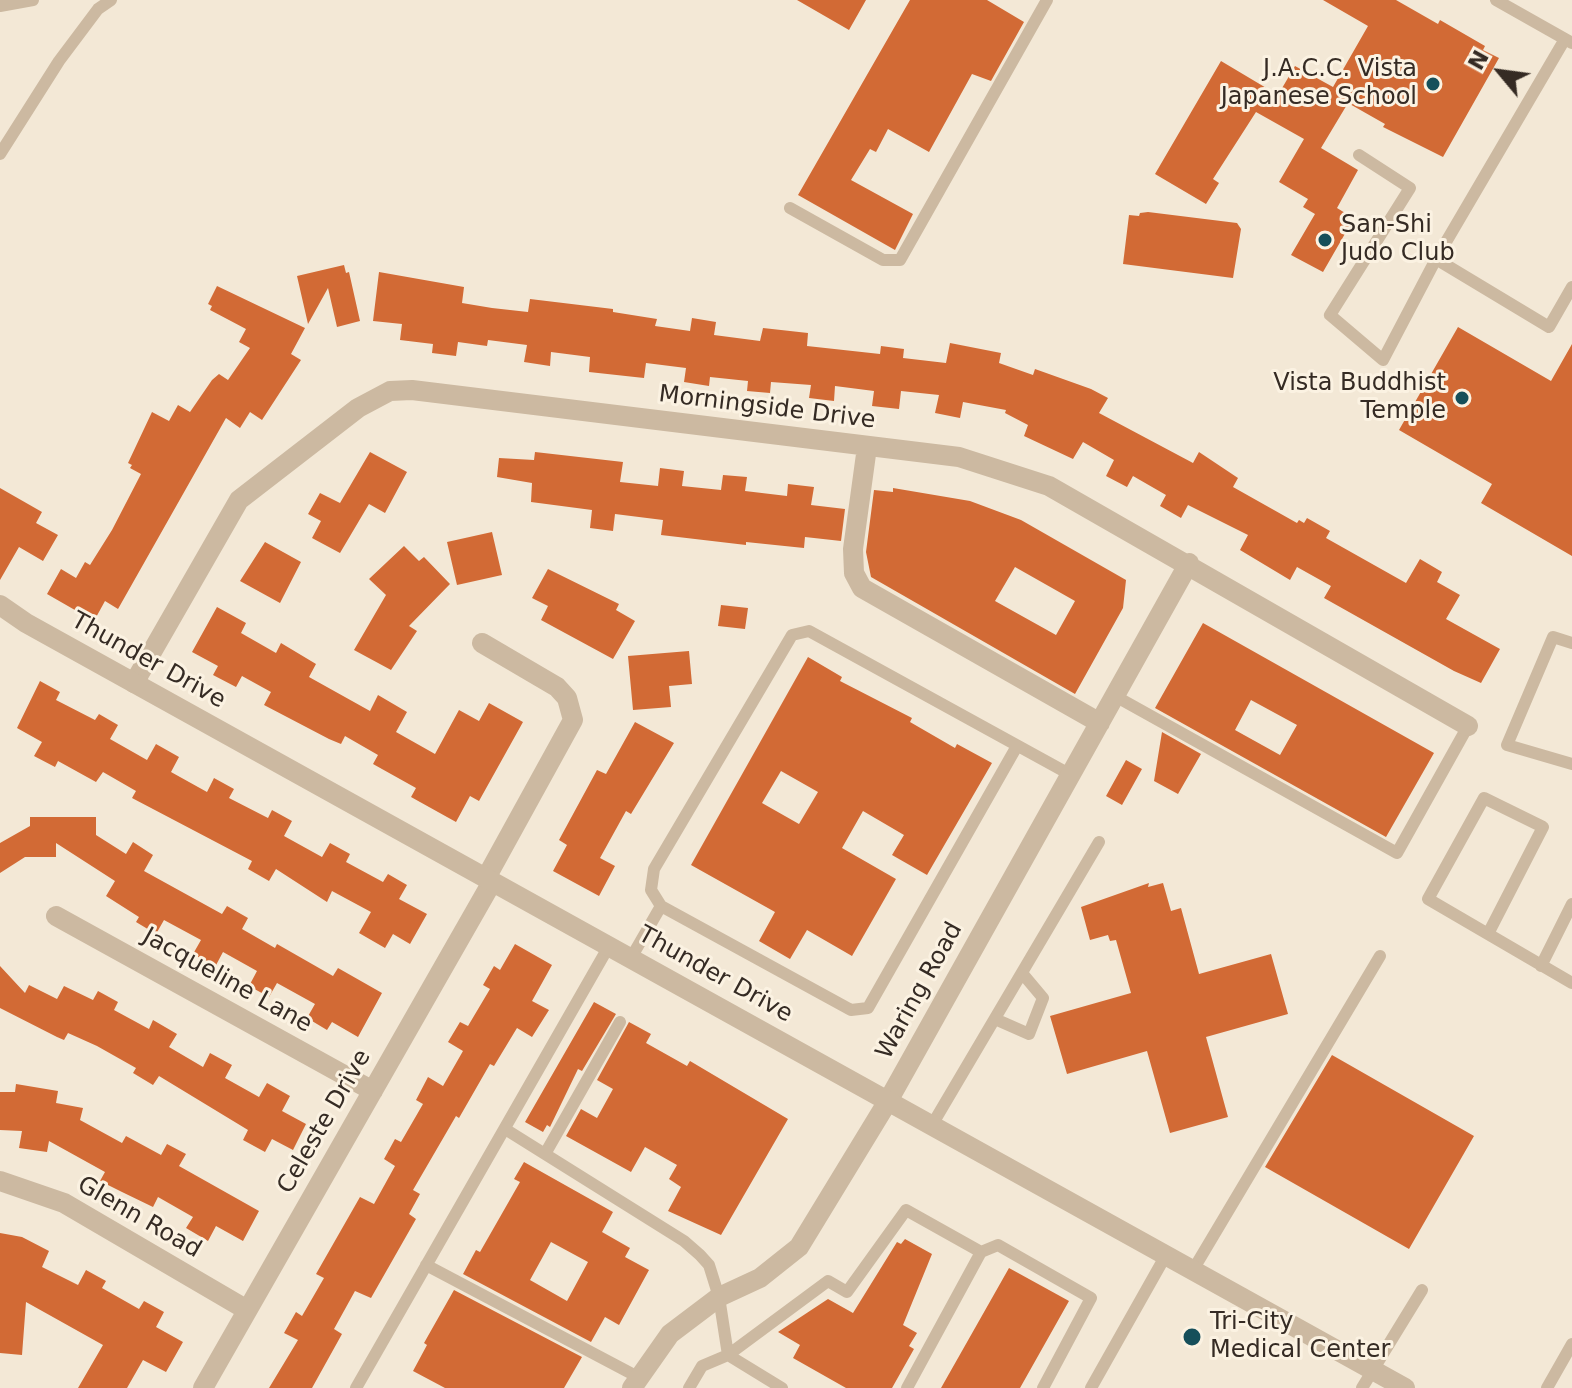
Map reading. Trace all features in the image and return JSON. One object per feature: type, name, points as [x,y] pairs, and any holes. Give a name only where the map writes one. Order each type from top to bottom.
[{"type":"street","name":"Morningside Drive","points":[[134,683],[239,500],[358,408],[390,391],[427,391],[959,457],[1049,486],[1189,563],[1468,726]]},
{"type":"street","points":[[867,447],[853,549],[854,573],[862,588],[1100,723]]},
{"type":"street","name":"Waring Road","points":[[635,1383],[670,1334],[719,1297],[760,1278],[799,1247],[888,1101],[1189,563]]},
{"type":"street","name":"Thunder Drive","points":[[0,605],[134,683],[1405,1388]]},
{"type":"street","name":"Celeste Drive","points":[[203,1388],[373,1091],[573,720],[567,698],[557,687],[482,643]]},
{"type":"street","name":"Jacqueline Lane","points":[[56,916],[373,1091]]},
{"type":"street","name":"Glenn Road","points":[[0,1181],[64,1203],[247,1310]]},
{"type":"lane","points":[[0,6],[33,0]]},
{"type":"lane","points":[[0,154],[59,61],[98,9],[111,0]]},
{"type":"lane","points":[[790,208],[883,260],[900,260],[1047,0]]},
{"type":"lane","points":[[1359,155],[1410,188],[1330,315],[1383,360],[1436,259],[1568,41],[1496,0]]},
{"type":"lane","points":[[1436,259],[1549,327],[1572,287]]},
{"type":"lane","points":[[1017,746],[868,1008],[851,1010],[661,906],[651,890],[654,869],[792,635],[809,631],[1071,775]]},
{"type":"lane","points":[[1572,643],[1553,637],[1507,745],[1572,764]]},
{"type":"lane","points":[[1115,696],[1397,853],[1468,726]]},
{"type":"lane","points":[[1489,932],[1543,827],[1484,798],[1428,899],[1572,983]]},
{"type":"lane","points":[[932,1125],[1099,842]]},
{"type":"lane","points":[[1541,966],[1572,904]]},
{"type":"lane","points":[[631,958],[661,906]]},
{"type":"lane","points":[[356,1388],[609,946]]},
{"type":"lane","points":[[1193,1270],[1380,956]]},
{"type":"lane","points":[[995,1019],[1029,1034],[1043,998],[1022,973]]},
{"type":"lane","points":[[545,1154],[620,1022]]},
{"type":"lane","points":[[505,1129],[684,1241],[709,1265],[719,1297],[728,1355],[782,1388]]},
{"type":"lane","points":[[689,1388],[702,1366],[728,1355],[828,1281],[847,1292],[906,1210],[981,1252]]},
{"type":"lane","points":[[907,1388],[981,1252],[998,1245],[1091,1298],[1043,1388]]},
{"type":"lane","points":[[1091,1388],[1166,1255]]},
{"type":"lane","points":[[426,1265],[635,1383]]},
{"type":"lane","points":[[1362,1388],[1422,1290]]},
{"type":"lane","points":[[1547,1388],[1572,1344]]},
{"type":"building","points":[[797,0],[866,0],[849,30]]},
{"type":"building","points":[[910,0],[987,0],[1024,22],[991,81],[972,74],[929,152],[888,129],[876,152],[870,149],[851,180],[913,214],[895,250],[798,195]]},
{"type":"building","points":[[1323,0],[1396,0],[1438,24],[1440,20],[1485,46],[1483,50],[1499,58],[1443,157],[1383,127],[1385,124],[1348,103],[1321,148],[1358,170],[1337,208],[1350,216],[1346,223],[1350,225],[1323,272],[1291,255],[1315,214],[1303,207],[1308,199],[1279,182],[1304,139],[1256,112],[1213,179],[1219,183],[1206,204],[1155,174],[1221,61],[1278,95],[1295,66],[1333,87],[1368,26]]},
{"type":"building","points":[[1148,212],[1237,223],[1241,229],[1233,278],[1123,264],[1129,215],[1139,216]]},
{"type":"building","points":[[344,265],[346,273],[349,272],[360,321],[337,327],[328,288],[308,324],[297,276]]},
{"type":"building","points":[[379,272],[464,287],[462,303],[492,308],[528,312],[530,299],[613,309],[613,312],[657,319],[655,326],[690,331],[692,318],[716,322],[714,335],[760,341],[763,328],[808,333],[807,346],[880,354],[881,346],[904,349],[903,358],[946,363],[950,343],[1001,353],[999,363],[1033,375],[1035,369],[1108,398],[1099,413],[1193,463],[1199,452],[1238,478],[1233,487],[1297,523],[1299,520],[1304,523],[1307,518],[1330,531],[1326,538],[1406,583],[1420,559],[1442,572],[1437,582],[1460,595],[1446,619],[1500,649],[1481,683],[1454,671],[1324,598],[1331,586],[1297,567],[1290,580],[1240,550],[1248,535],[1188,505],[1181,518],[1160,506],[1166,495],[1133,476],[1127,487],[1106,476],[1114,460],[1083,442],[1073,459],[1024,436],[1028,425],[1005,413],[1006,410],[963,402],[960,418],[935,413],[939,395],[901,391],[899,409],[872,406],[874,391],[835,386],[834,401],[809,398],[811,385],[771,382],[770,393],[747,391],[748,381],[710,377],[709,386],[684,382],[686,368],[646,363],[644,378],[589,372],[590,357],[551,352],[550,366],[524,362],[527,345],[488,340],[487,346],[458,342],[456,356],[432,353],[433,344],[400,340],[402,324],[373,321]]},
{"type":"building","points":[[217,286],[305,328],[291,354],[301,360],[262,420],[250,412],[240,428],[226,418],[118,609],[105,601],[94,621],[47,594],[61,569],[76,578],[85,562],[90,565],[112,530],[141,474],[130,468],[132,465],[128,463],[152,412],[169,421],[178,405],[190,412],[219,374],[228,380],[250,348],[239,342],[246,329],[210,310],[212,306],[208,304]]},
{"type":"building","points":[[1458,327],[1551,381],[1572,344],[1572,556],[1481,503],[1492,484],[1399,430]]},
{"type":"building","points":[[370,452],[407,472],[385,513],[369,504],[340,553],[312,538],[321,521],[308,514],[320,493],[340,503]]},
{"type":"building","points":[[535,452],[623,462],[620,482],[658,486],[660,468],[684,471],[682,486],[721,490],[723,475],[747,477],[745,491],[787,496],[788,484],[814,487],[811,505],[845,509],[841,541],[805,537],[804,548],[661,535],[663,520],[615,514],[613,531],[590,528],[592,510],[531,502],[532,483],[497,477],[499,458],[534,460]]},
{"type":"building","points":[[0,488],[42,512],[36,523],[58,535],[43,561],[19,547],[0,580]]},
{"type":"building","points":[[893,488],[970,501],[1021,520],[1126,580],[1123,608],[1075,694],[871,577],[866,552],[874,490],[893,492]],"holes":[[[1015,567],[1075,601],[1056,635],[995,601]]]},
{"type":"building","points":[[492,532],[502,575],[457,585],[447,542]]},
{"type":"building","points":[[265,542],[301,562],[280,603],[240,581]]},
{"type":"building","points":[[404,546],[419,561],[424,557],[450,584],[409,626],[417,631],[391,670],[354,650],[386,595],[369,579]]},
{"type":"building","points":[[548,569],[619,604],[616,610],[635,621],[613,659],[541,620],[548,606],[532,598]]},
{"type":"building","points":[[721,605],[748,608],[745,629],[718,626]]},
{"type":"building","points":[[217,607],[246,623],[241,633],[276,653],[281,643],[316,664],[309,677],[370,711],[378,695],[407,712],[396,732],[435,754],[459,710],[479,721],[489,703],[523,722],[479,801],[470,796],[456,822],[411,797],[416,788],[373,764],[378,755],[345,736],[341,744],[329,739],[264,705],[271,692],[242,676],[236,687],[213,675],[218,666],[192,652]]},
{"type":"building","points":[[1203,623],[1434,753],[1386,837],[1155,708]],"holes":[[[1251,700],[1297,725],[1280,755],[1235,730]]]},
{"type":"building","points":[[689,651],[692,684],[669,686],[671,707],[633,710],[628,656]]},
{"type":"building","points":[[808,657],[842,677],[840,681],[912,718],[910,722],[955,748],[957,744],[992,763],[927,875],[892,855],[904,835],[863,811],[842,848],[896,879],[852,956],[807,930],[790,959],[759,941],[775,912],[691,865]],"holes":[[[781,771],[818,792],[799,824],[762,803]]]},
{"type":"building","points":[[40,681],[60,692],[56,700],[95,720],[99,714],[118,725],[110,739],[147,760],[156,744],[179,757],[171,772],[207,792],[214,778],[234,789],[229,798],[268,818],[272,810],[292,821],[284,836],[322,857],[330,843],[350,854],[346,862],[383,882],[388,874],[407,885],[399,899],[427,914],[410,944],[393,934],[385,948],[359,933],[371,912],[332,891],[327,902],[276,869],[269,881],[248,869],[252,861],[132,798],[136,791],[103,772],[96,782],[58,761],[55,767],[34,756],[42,742],[17,728]]},
{"type":"building","points":[[635,722],[674,743],[631,814],[626,811],[600,858],[615,866],[599,896],[553,871],[567,845],[559,840],[597,770],[606,774]]},
{"type":"building","points":[[1162,732],[1201,754],[1178,794],[1154,781]]},
{"type":"building","points":[[1126,760],[1142,769],[1122,805],[1106,796]]},
{"type":"building","points":[[30,817],[96,817],[96,835],[126,854],[133,842],[153,855],[144,871],[222,914],[227,906],[248,918],[242,929],[275,948],[277,944],[333,976],[338,968],[382,993],[358,1037],[332,1022],[327,1030],[307,1018],[315,1004],[277,983],[269,997],[249,986],[257,971],[223,952],[215,967],[193,954],[201,940],[164,920],[156,934],[136,922],[139,917],[106,896],[115,881],[56,843],[56,857],[25,857],[0,873],[0,843],[30,826]]},
{"type":"building","points":[[1149,883],[1148,887],[1163,883],[1171,911],[1181,908],[1199,974],[1271,954],[1288,1014],[1206,1037],[1228,1117],[1170,1133],[1147,1051],[1067,1074],[1050,1016],[1131,993],[1116,940],[1110,941],[1108,935],[1090,940],[1081,907]]},
{"type":"building","points":[[515,944],[552,965],[532,1001],[549,1010],[532,1037],[517,1028],[494,1066],[490,1064],[459,1118],[456,1116],[413,1190],[420,1194],[409,1214],[416,1219],[371,1298],[355,1291],[334,1329],[342,1334],[312,1388],[269,1388],[298,1340],[284,1333],[296,1312],[302,1316],[324,1278],[316,1274],[360,1197],[374,1204],[395,1166],[384,1159],[395,1139],[401,1142],[423,1104],[416,1100],[428,1077],[443,1086],[463,1051],[448,1042],[460,1022],[468,1026],[490,989],[483,985],[494,966],[500,970]]},
{"type":"building","points":[[0,966],[25,993],[29,985],[57,999],[64,986],[93,1000],[98,991],[118,1002],[114,1010],[149,1029],[153,1020],[177,1034],[169,1047],[203,1067],[210,1053],[232,1065],[225,1078],[259,1097],[267,1083],[290,1096],[282,1111],[306,1124],[293,1150],[272,1139],[265,1152],[243,1140],[248,1130],[159,1076],[153,1085],[133,1073],[136,1068],[97,1046],[68,1033],[64,1040],[0,1008]]},
{"type":"building","points":[[594,1002],[616,1014],[582,1071],[578,1069],[550,1127],[547,1125],[543,1132],[525,1122]]},
{"type":"building","points":[[629,1022],[651,1034],[646,1043],[687,1066],[690,1061],[788,1119],[721,1235],[668,1211],[681,1187],[669,1179],[677,1165],[645,1147],[631,1172],[566,1136],[581,1109],[597,1118],[613,1089],[597,1080]]},
{"type":"building","points":[[1332,1055],[1474,1136],[1409,1249],[1265,1167]]},
{"type":"building","points":[[16,1084],[58,1091],[56,1103],[83,1108],[80,1120],[122,1143],[126,1136],[161,1155],[167,1144],[186,1154],[179,1166],[259,1211],[243,1241],[216,1226],[208,1241],[186,1228],[193,1217],[158,1197],[153,1207],[100,1181],[105,1172],[49,1141],[47,1152],[19,1148],[22,1131],[0,1130],[0,1092],[15,1092]]},
{"type":"building","points":[[524,1162],[613,1212],[602,1232],[630,1248],[625,1257],[649,1270],[619,1325],[605,1317],[591,1342],[463,1274],[476,1250],[480,1252],[520,1182],[514,1179]],"holes":[[[551,1242],[588,1262],[567,1301],[530,1280]]]},
{"type":"building","points":[[0,1233],[22,1237],[49,1251],[42,1267],[78,1285],[86,1270],[106,1281],[102,1288],[139,1309],[144,1301],[164,1312],[156,1327],[183,1342],[166,1372],[143,1360],[127,1388],[78,1388],[103,1345],[26,1302],[22,1355],[0,1353]]},
{"type":"building","points":[[905,1239],[932,1254],[903,1325],[917,1333],[909,1346],[914,1349],[892,1388],[846,1388],[793,1358],[800,1345],[778,1332],[828,1299],[853,1313],[897,1242],[901,1244]]},
{"type":"building","points":[[1009,1268],[1069,1301],[1020,1388],[941,1388]]},
{"type":"building","points":[[454,1290],[582,1357],[564,1388],[445,1388],[413,1371],[427,1345],[424,1343]]},
{"type":"place","name":"J.A.C.C. Vista Japanese School","points":[[1433,84]]},
{"type":"place","name":"San-Shi Judo Club","points":[[1325,240]]},
{"type":"place","name":"Vista Buddhist Temple","points":[[1462,398]]},
{"type":"place","name":"Tri-City Medical Center","points":[[1192,1337]]}]
